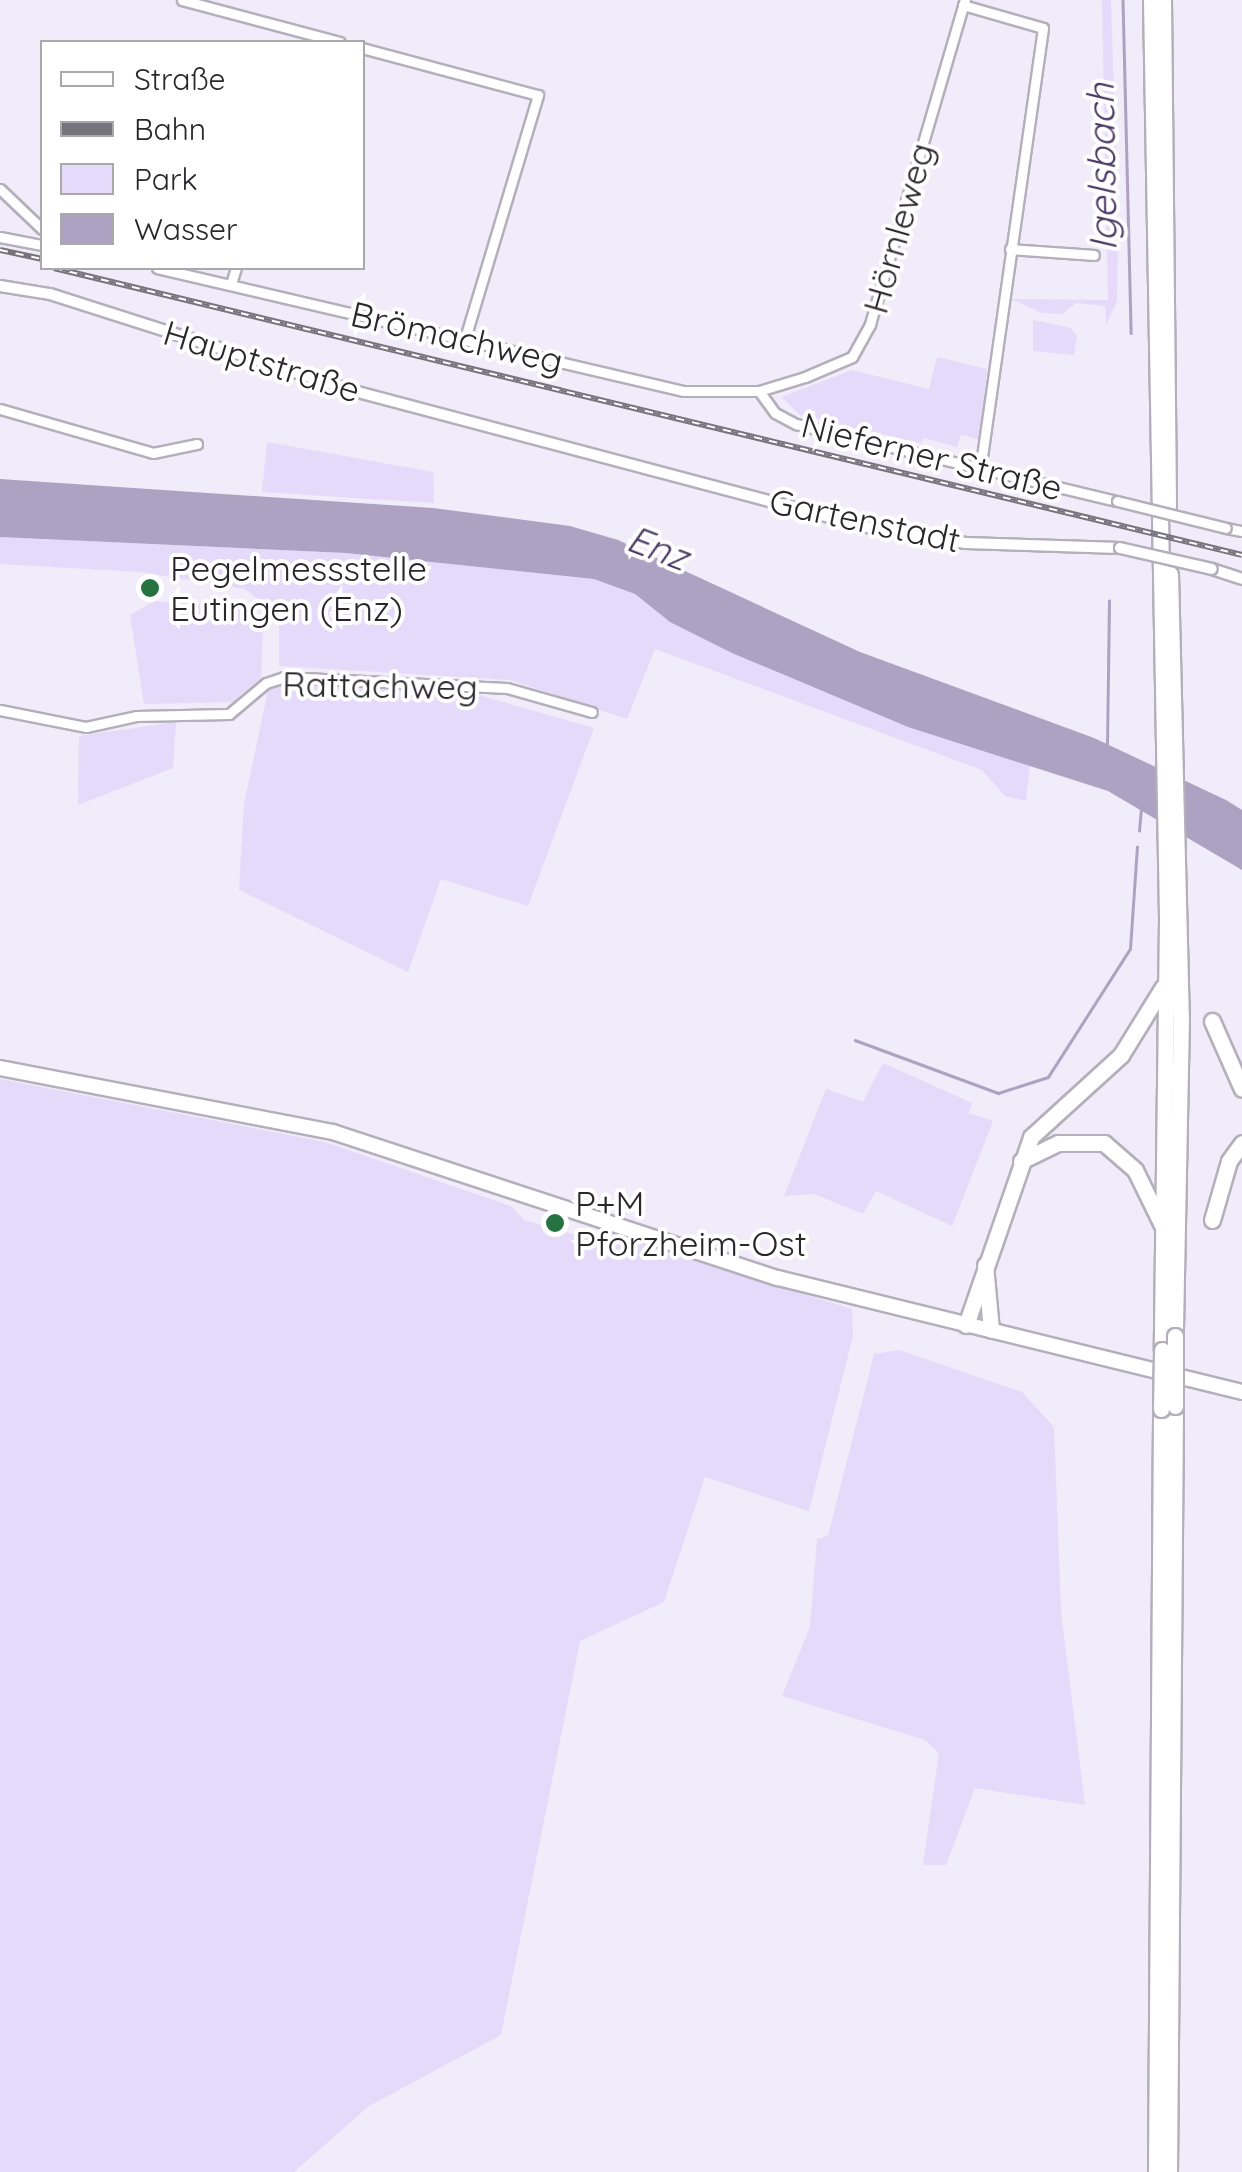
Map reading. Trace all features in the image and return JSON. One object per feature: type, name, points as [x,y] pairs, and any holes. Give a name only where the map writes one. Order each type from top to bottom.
[{"type":"highway","points":[[1151,0],[1174,918],[1175,1336],[1168,1408],[1156,2172]]},
{"type":"highway","points":[[1163,0],[1170,746]]},
{"type":"highway","points":[[1169,2172],[1168,1408],[1162,1350],[1165,984],[1174,918]]},
{"type":"highway","points":[[966,1325],[984,1259],[1021,1162],[1046,1117],[1122,1055],[1165,984]]},
{"type":"highway","points":[[1212,1022],[1242,1089]]},
{"type":"highway","points":[[1021,1162],[1058,1143],[1104,1143],[1135,1170],[1165,1231]]},
{"type":"highway","points":[[1212,1220],[1229,1161],[1242,1143]]},
{"type":"highway","points":[[984,1259],[998,1332]]},
{"type":"main road","points":[[0,1068],[333,1132],[733,1265],[1242,1392]]},
{"type":"street","points":[[182,0],[300,38]]},
{"type":"street","points":[[964,2],[1042,28],[980,468]]},
{"type":"street","name":"Hörnleweg","points":[[759,392],[824,370],[859,348],[964,2]]},
{"type":"street","points":[[365,49],[538,95],[465,339]]},
{"type":"street","points":[[0,189],[40,227]]},
{"type":"street","points":[[0,238],[40,244]]},
{"type":"street","points":[[1010,248],[1094,256]]},
{"type":"street","name":"Brömachweg","points":[[166,270],[683,391],[759,392]]},
{"type":"street","points":[[231,284],[235,270]]},
{"type":"street","name":"Hauptstraße","points":[[0,286],[50,294],[523,437]]},
{"type":"street","name":"Nieferner Straße","points":[[759,392],[776,413],[796,424],[1233,529]]},
{"type":"street","points":[[0,409],[153,453],[197,444]]},
{"type":"street","name":"Gartenstadt","points":[[523,437],[918,538],[1120,548],[1242,579]]},
{"type":"street","name":"Rattachweg","points":[[0,710],[86,727],[136,716],[229,714],[266,683],[284,678],[508,688],[592,712]]},
{"type":"green space","points":[[1102,0],[1111,0],[1118,225],[1117,301],[1106,325],[1105,306],[1076,303],[1062,314],[1042,313],[1011,299],[1108,300]]},
{"type":"green space","points":[[1033,320],[1071,328],[1077,336],[1074,355],[1033,351]]},
{"type":"green space","points":[[937,357],[987,369],[980,440],[961,434],[957,447],[924,438],[921,443],[800,415],[782,397],[852,370],[929,389]]},
{"type":"green space","points":[[267,442],[433,472],[434,503],[262,492]]},
{"type":"green space","points":[[0,537],[346,553],[594,579],[635,594],[670,622],[789,677],[908,727],[1030,764],[1026,801],[1005,796],[982,770],[655,649],[627,719],[510,680],[279,666],[279,615],[245,589],[141,572],[0,564]]},
{"type":"green space","points":[[155,601],[248,608],[263,629],[261,678],[232,702],[144,704],[130,615]]},
{"type":"green space","points":[[270,681],[440,684],[594,728],[528,906],[441,879],[408,972],[239,890],[244,804]]},
{"type":"green space","points":[[176,722],[173,768],[78,805],[79,736]]},
{"type":"green space","points":[[883,1063],[972,1103],[969,1113],[993,1121],[952,1226],[876,1191],[863,1214],[814,1194],[784,1196],[826,1089],[863,1102]]},
{"type":"green space","points":[[0,1079],[325,1142],[511,1206],[524,1220],[579,1236],[607,1233],[852,1309],[853,1336],[809,1511],[705,1477],[664,1602],[580,1641],[501,2035],[369,2106],[294,2172],[0,2172]]},
{"type":"green space","points":[[899,1350],[1022,1392],[1054,1427],[1061,1611],[1085,1805],[975,1788],[946,1865],[923,1865],[939,1753],[925,1740],[782,1696],[810,1627],[817,1539],[828,1536],[874,1354]]},
{"type":"water","points":[[0,479],[433,508],[570,526],[618,540],[860,652],[1094,738],[1226,800],[1242,810],[1242,870],[1108,791],[908,727],[732,653],[670,622],[635,594],[594,579],[346,553],[0,537]]},
{"type":"waterway","name":"Igelsbach","points":[[1123,0],[1131,333]]},
{"type":"waterway","name":"Igelsbach","points":[[1107,745],[1109,601]]},
{"type":"waterway","points":[[1139,831],[1141,810]]},
{"type":"waterway","points":[[855,1040],[998,1093],[1048,1077],[1130,949],[1137,847]]},
{"type":"railway","points":[[0,250],[40,259]]},
{"type":"railway","points":[[62,270],[1242,555]]},
{"type":"place","name":"Pegelmessstelle Eutingen (Enz)","points":[[150,588]]},
{"type":"place","name":"P+M Pforzheim-Ost","points":[[555,1223]]},
{"type":"water label","name":"Enz","points":[[658,548]]}]
